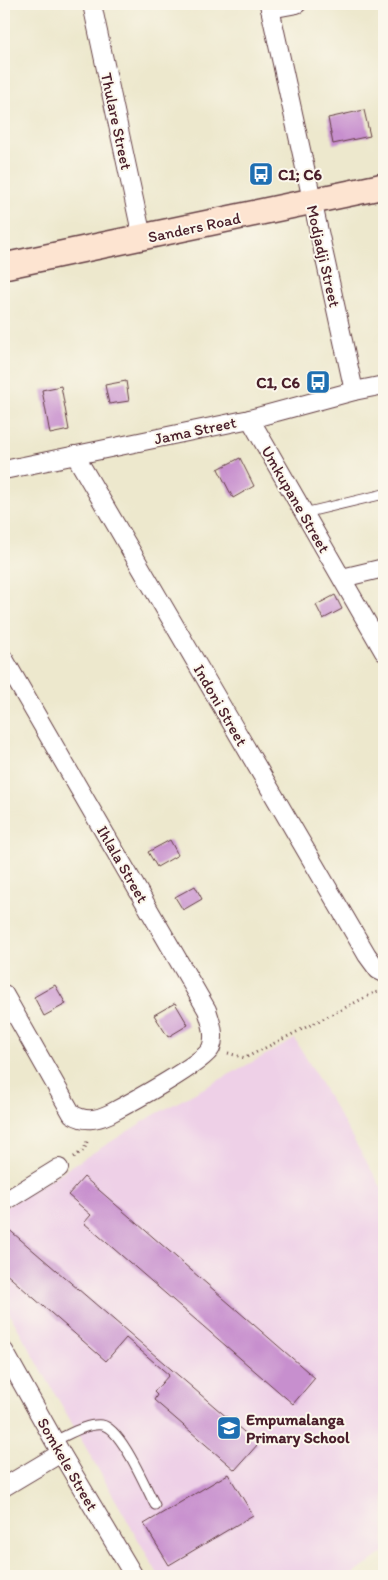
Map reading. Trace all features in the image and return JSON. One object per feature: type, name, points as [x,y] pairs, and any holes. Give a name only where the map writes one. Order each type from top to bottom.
[{"type":"street","name":"Thulare Street","points":[[92,4],[142,238]]},
{"type":"street","points":[[270,7],[297,4]]},
{"type":"street","name":"Modjadji Street","points":[[270,7],[354,391]]},
{"type":"street","name":"Sanders Road","points":[[4,266],[384,186]]},
{"type":"street","name":"Jama Street","points":[[4,470],[250,419],[354,391],[384,385]]},
{"type":"street","name":"Umkupane Street","points":[[250,419],[384,652]]},
{"type":"street","name":"Indoni Street","points":[[75,455],[367,955],[378,970],[384,972]]},
{"type":"street","points":[[342,578],[384,568]]},
{"type":"street","name":"Ihlala Street","points":[[4,659],[207,1010],[213,1036],[211,1048]]},
{"type":"street","points":[[4,994],[72,1114],[80,1119],[96,1120],[109,1114],[205,1057],[211,1048]]},
{"type":"street","points":[[4,1202],[59,1168]]},
{"type":"street","name":"Somkele Street","points":[[4,1351],[57,1447],[134,1576]]},
{"type":"street","points":[[4,1487],[57,1447]]},
{"type":"lane","points":[[304,513],[384,494]]},
{"type":"lane","points":[[57,1447],[92,1425],[104,1425],[115,1433],[126,1448],[155,1505]]},
{"type":"path","points":[[211,1048],[245,1058],[379,990]]},
{"type":"path","points":[[59,1168],[84,1150],[96,1120]]},
{"type":"shaded area","name":"Empumalanga Primary School","points":[[295,1039],[384,1192],[384,1552],[351,1576],[159,1576],[4,1304],[4,1208],[154,1115]]},
{"type":"building","points":[[364,110],[370,136],[333,144],[328,118]]},
{"type":"building","points":[[126,381],[129,401],[109,404],[105,385]]},
{"type":"building","points":[[61,386],[69,430],[50,434],[42,390]]},
{"type":"building","points":[[240,458],[254,486],[233,498],[218,469]]},
{"type":"building","points":[[335,595],[342,609],[323,619],[316,605]]},
{"type":"building","points":[[170,840],[178,855],[157,867],[148,852]]},
{"type":"building","points":[[195,886],[202,899],[183,910],[175,897]]},
{"type":"building","points":[[55,985],[66,1004],[44,1016],[34,997]]},
{"type":"building","points":[[175,1003],[188,1025],[168,1037],[154,1015]]},
{"type":"building","name":"Empumalanga Primary School","points":[[84,1177],[315,1378],[293,1404],[84,1223],[91,1215],[68,1195]]},
{"type":"building","name":"Empumalanga Primary School","points":[[6,1227],[258,1444],[235,1470],[154,1400],[157,1395],[154,1392],[169,1375],[126,1338],[106,1361],[4,1272],[4,1229]]},
{"type":"building","name":"Empumalanga Primary School","points":[[228,1474],[253,1515],[169,1565],[144,1524]]},
{"type":"place","name":"C1; C6","points":[[261,174]]},
{"type":"place","name":"C1, C6","points":[[318,382]]},
{"type":"place","name":"Empumalanga Primary School","points":[[229,1428]]}]
